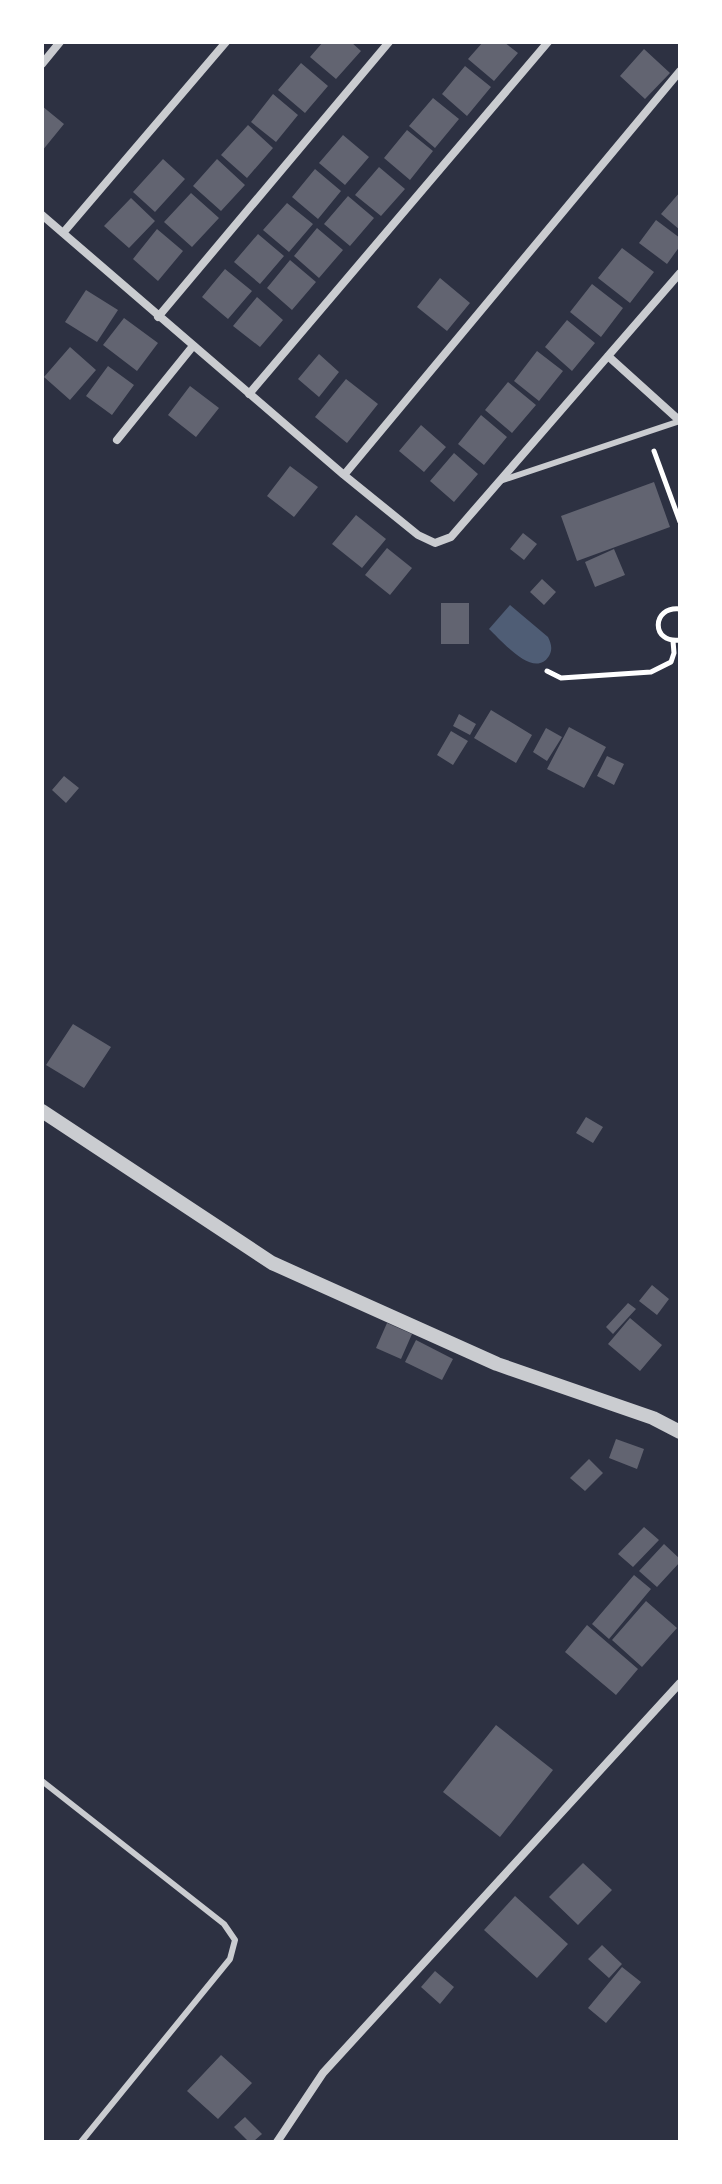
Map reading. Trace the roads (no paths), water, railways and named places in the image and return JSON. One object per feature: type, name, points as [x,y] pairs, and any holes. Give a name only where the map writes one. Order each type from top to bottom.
[{"type":"street","points":[[42,64],[60,42]]},
{"type":"street","points":[[63,233],[226,42]]},
{"type":"street","points":[[158,317],[389,42]]},
{"type":"street","points":[[249,394],[548,42]]},
{"type":"street","points":[[344,475],[680,71]]},
{"type":"street","points":[[42,215],[344,475],[418,535],[435,543],[451,537],[680,273]]},
{"type":"street","points":[[117,440],[193,346]]},
{"type":"street","points":[[608,356],[680,421]]},
{"type":"street","points":[[42,1111],[272,1263],[497,1364],[653,1418],[680,1432]]},
{"type":"street","points":[[277,2142],[323,2073],[680,1683]]},
{"type":"lane","points":[[500,481],[680,421]]},
{"type":"lane","points":[[42,1781],[224,1924],[235,1940],[230,1959],[81,2142]]},
{"type":"water","points":[[510,605],[548,637],[551,651],[543,662],[535,663],[518,656],[489,629]]}]
